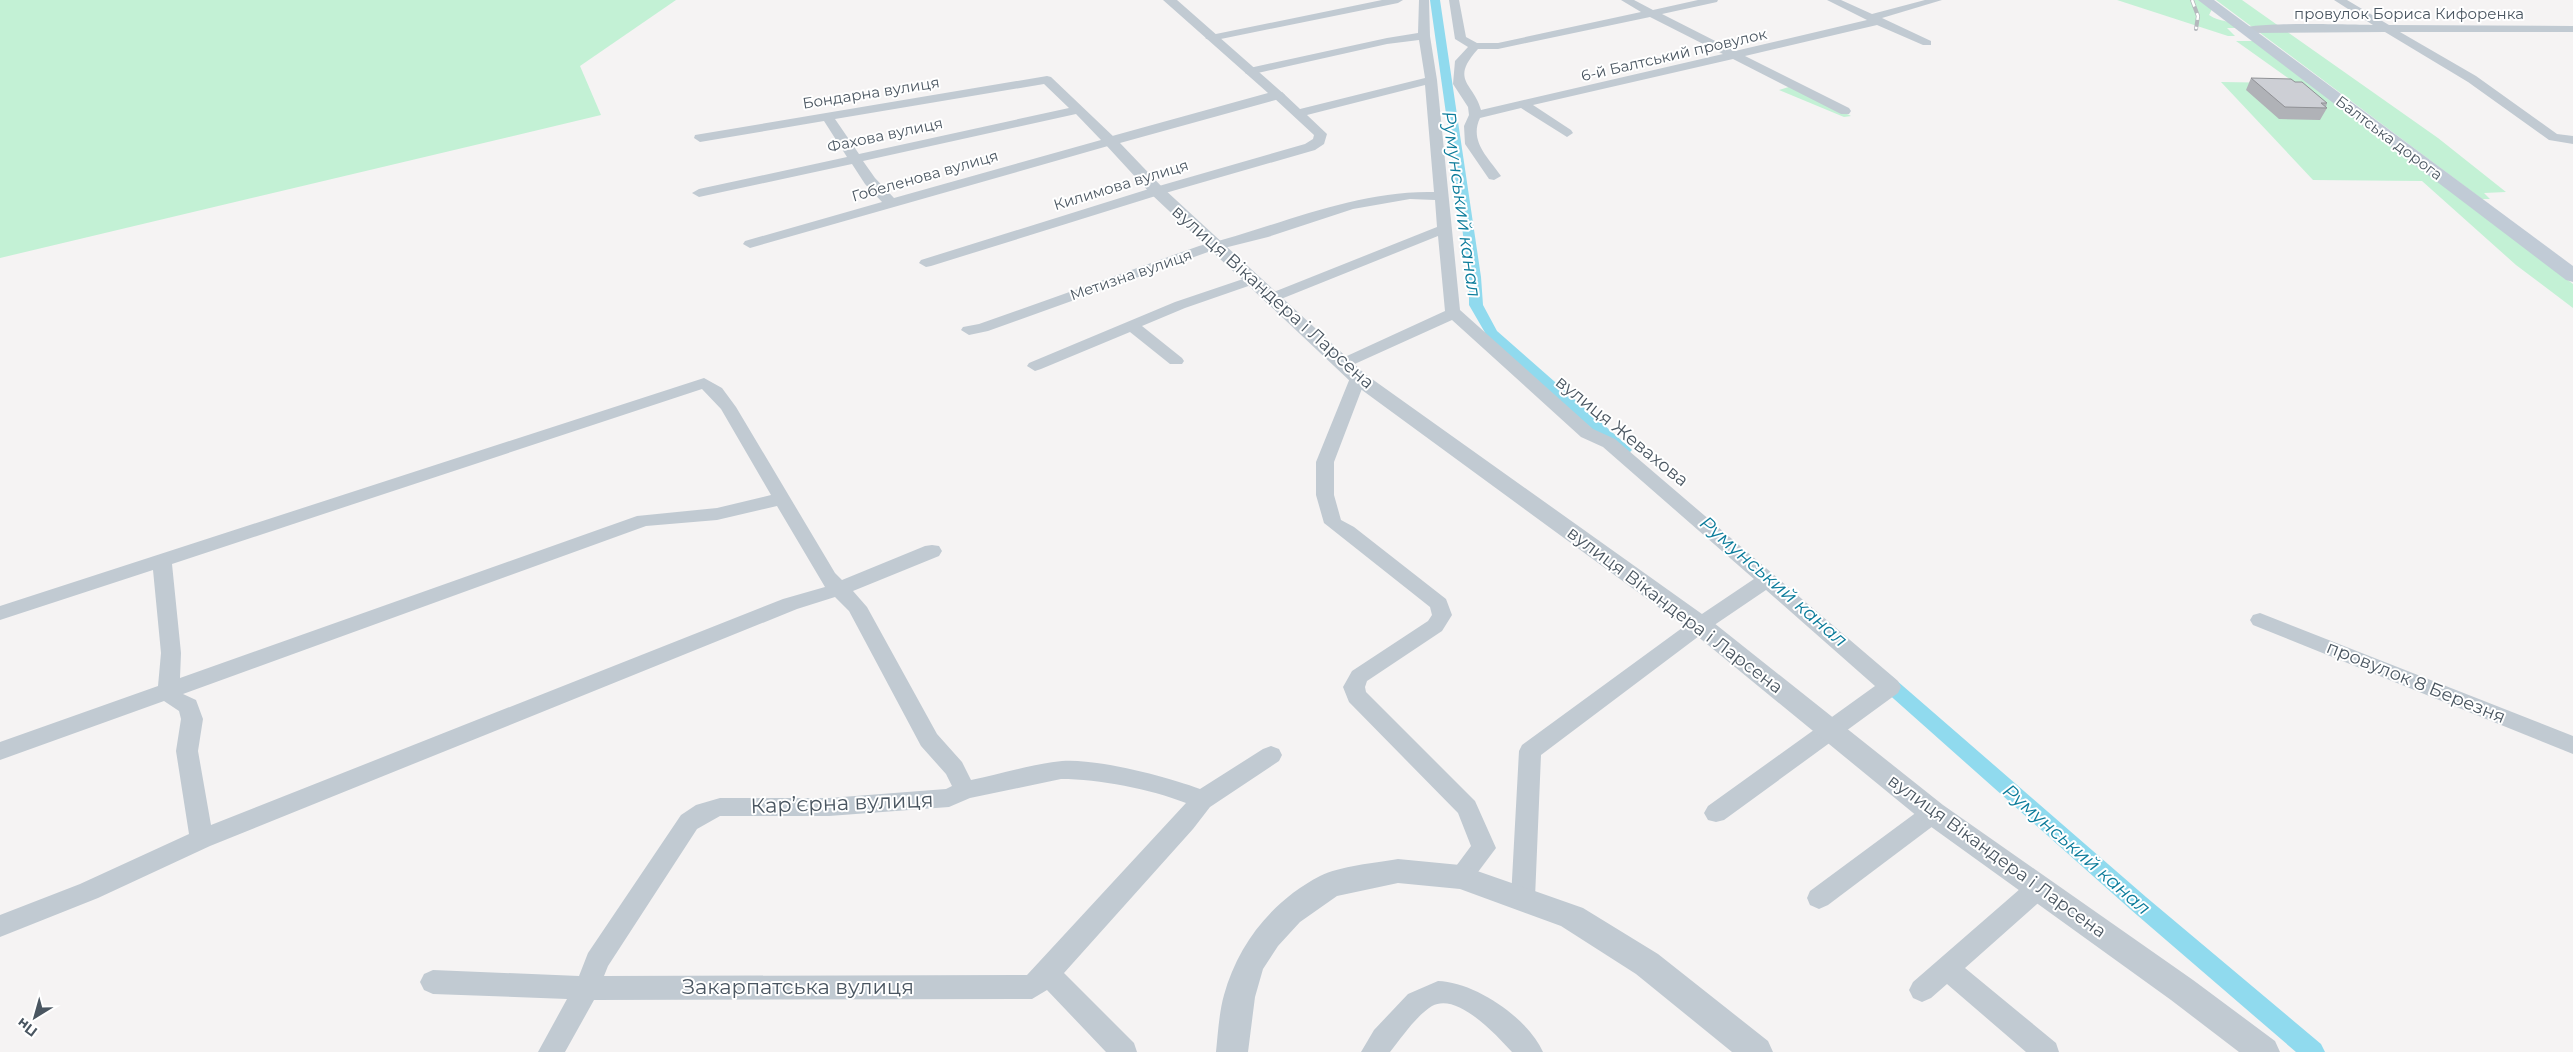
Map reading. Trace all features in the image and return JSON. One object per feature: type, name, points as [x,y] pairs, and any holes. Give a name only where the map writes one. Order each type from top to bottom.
[{"type":"main road","name":"Балтська дорога","points":[[2205,0],[2573,276]]},
{"type":"street","points":[[1211,38],[1398,0]]},
{"type":"street","points":[[1342,364],[1454,313],[1440,196],[1431,80],[1424,36],[1424,0]]},
{"type":"street","points":[[1626,0],[1845,111]]},
{"type":"street","points":[[1458,1],[1461,39],[1475,46],[1498,46],[1713,0]]},
{"type":"street","points":[[1832,0],[1927,43]]},
{"type":"street","name":"6-й Балтський провулок","points":[[1475,115],[1735,55],[1875,19],[1937,0]]},
{"type":"street","points":[[2339,0],[2385,29],[2472,78],[2553,137],[2573,140]]},
{"type":"street","points":[[1174,1],[1211,38],[1298,113],[1431,80]]},
{"type":"street","name":"провулок Бориса Кифоренка","points":[[2244,30],[2573,29]]},
{"type":"street","points":[[1249,71],[1388,41],[1424,36]]},
{"type":"street","points":[[1475,46],[1462,61],[1460,84],[1474,107],[1475,115],[1470,126],[1472,144],[1494,176]]},
{"type":"street","name":"вулиця Вікандера і Ларсена","points":[[1047,80],[1157,190],[1358,378],[1700,626],[1832,730],[1933,814],[2036,889],[2182,990],[2264,1052]]},
{"type":"street","name":"Бондарна вулиця","points":[[700,138],[1047,80]]},
{"type":"street","points":[[1110,141],[1278,96]]},
{"type":"street","points":[[1525,105],[1567,133]]},
{"type":"street","name":"Фахова вулиця","points":[[699,193],[1079,110]]},
{"type":"street","name":"Килимова вулиця","points":[[926,263],[1157,190],[1310,147],[1319,141],[1321,134],[1298,113]]},
{"type":"street","points":[[827,116],[870,181],[890,202]]},
{"type":"street","name":"Гобеленова вулиця","points":[[750,244],[890,202],[1110,141]]},
{"type":"street","name":"Метизна вулиця","points":[[968,330],[982,328],[1204,249],[1232,245],[1379,197],[1424,194],[1440,196]]},
{"type":"street","points":[[1271,298],[1444,229]]},
{"type":"street","points":[[1035,366],[1180,305],[1252,280]]},
{"type":"street","name":"вулиця Жевахова","points":[[1454,313],[1587,433],[1609,443],[1768,579],[1890,687],[1832,730]]},
{"type":"street","points":[[1131,325],[1176,361]]},
{"type":"street","points":[[1358,378],[1325,462],[1325,495],[1333,523],[1348,531],[1439,604],[1442,614],[1435,626],[1359,676],[1354,687],[1357,696],[1467,808],[1484,848],[1460,877]]},
{"type":"street","points":[[0,613],[162,562],[607,415],[670,392],[704,383],[716,392],[728,407],[780,499],[828,578],[857,607],[929,740],[954,768],[965,790]]},
{"type":"street","points":[[0,751],[644,520],[717,514],[780,499]]},
{"type":"street","points":[[0,926],[89,891],[202,839],[790,604],[840,590],[932,551]]},
{"type":"street","points":[[162,562],[171,653],[168,690],[173,698],[188,706],[192,719],[187,751],[202,839]]},
{"type":"street","points":[[1523,898],[1530,751],[1700,626],[1768,579]]},
{"type":"street","name":"провулок 8 Березня","points":[[2260,620],[2573,744]]},
{"type":"street","points":[[1716,813],[1832,730]]},
{"type":"street","name":"Закарпатська вулиця","points":[[433,982],[587,988],[1032,987],[1048,973],[1185,822],[1202,800],[1271,755]]},
{"type":"street","name":"Карʼєрна вулиця","points":[[587,988],[597,961],[689,822],[704,812],[720,807],[876,805],[949,798],[965,790],[1062,770],[1082,770],[1172,788],[1202,800]]},
{"type":"street","points":[[1819,898],[1933,814]]},
{"type":"street","points":[[1232,1052],[1239,997],[1249,964],[1267,937],[1290,913],[1330,885],[1398,871],[1460,877],[1572,917],[1647,964],[1757,1052]]},
{"type":"street","points":[[1922,990],[2036,889]]},
{"type":"street","points":[[1946,968],[2046,1052]]},
{"type":"street","points":[[1048,973],[1124,1052]]},
{"type":"street","points":[[551,1052],[587,988]]},
{"type":"street","points":[[1374,1052],[1422,999],[1440,991],[1454,992],[1481,1006],[1530,1052]]},
{"type":"green space","points":[[0,0],[676,0],[580,66],[601,115],[0,258]]},
{"type":"green space","points":[[2117,0],[2200,0],[2212,9],[2209,15],[2240,28],[2227,28],[2235,36],[2228,36]]},
{"type":"green space","points":[[2216,0],[2242,0],[2438,138],[2506,192],[2484,193],[2490,199],[2482,199]]},
{"type":"green space","points":[[2236,41],[2256,41],[2573,284],[2573,308],[2516,265],[2422,181],[2313,180],[2221,82],[2295,83]]},
{"type":"green space","points":[[1792,86],[1851,116],[1844,117],[1779,90]]},
{"type":"building","points":[[2251,78],[2291,79],[2295,82],[2302,82],[2327,103],[2321,103],[2327,108],[2285,107]]},
{"type":"waterway","name":"Румунський канал","points":[[1435,0],[1475,277],[1476,305],[1492,333],[1624,450]]},
{"type":"waterway","name":"Румунський канал","points":[[1882,678],[2138,903],[2313,1052]]},
{"type":"railway","points":[[2192,0],[2198,16],[2196,29]]}]
